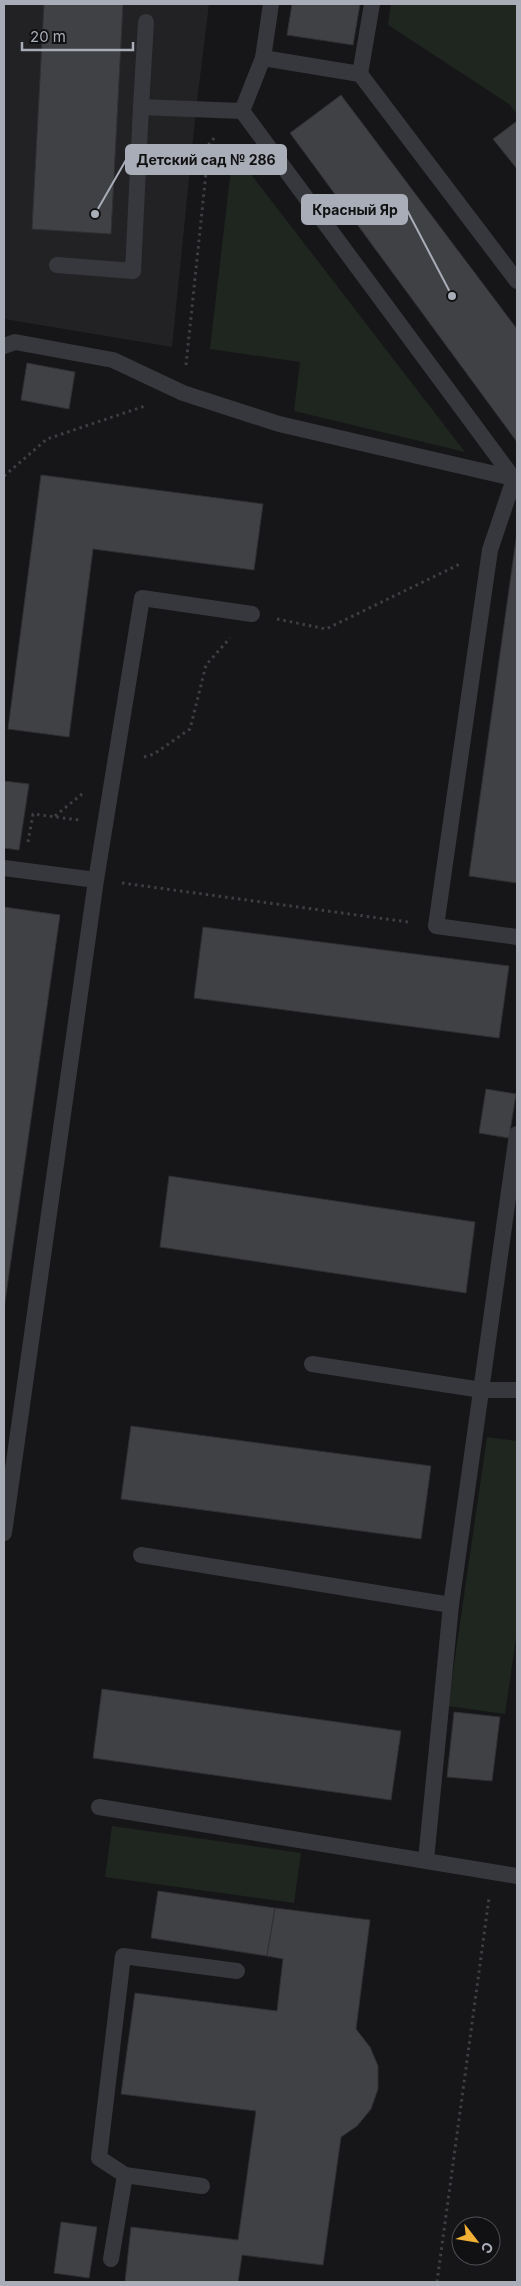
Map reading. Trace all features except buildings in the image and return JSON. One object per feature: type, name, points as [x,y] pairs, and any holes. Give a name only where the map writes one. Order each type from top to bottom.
[{"type":"lane","points":[[242,111],[263,58],[271,4]]},
{"type":"lane","points":[[360,74],[372,4]]},
{"type":"lane","points":[[57,265],[133,271],[146,22]]},
{"type":"lane","points":[[263,58],[360,74],[517,282]]},
{"type":"lane","points":[[141,107],[242,111]]},
{"type":"lane","points":[[242,111],[516,479]]},
{"type":"lane","points":[[4,346],[15,342],[113,360],[183,393],[280,424],[516,479]]},
{"type":"lane","points":[[516,479],[490,550],[436,926],[517,937]]},
{"type":"lane","points":[[4,1533],[96,880],[142,598],[252,614]]},
{"type":"lane","points":[[4,868],[96,880]]},
{"type":"lane","points":[[426,1860],[451,1605],[517,1134]]},
{"type":"lane","points":[[312,1364],[482,1390],[517,1390]]},
{"type":"lane","points":[[141,1556],[451,1605]]},
{"type":"lane","points":[[99,1806],[517,1876]]},
{"type":"lane","points":[[202,2186],[126,2175],[99,2158],[123,1956],[237,1971]]},
{"type":"lane","points":[[111,2259],[126,2175]]},
{"type":"path","points":[[4,476],[47,439],[183,393],[209,144],[242,111]]},
{"type":"path","points":[[115,765],[154,754],[190,729],[206,665],[252,614],[326,629],[490,550]]},
{"type":"path","points":[[27,850],[33,814],[106,823]]},
{"type":"path","points":[[96,880],[436,926]]},
{"type":"path","points":[[436,2282],[492,1873]]},
{"type":"shaded area","points":[[4,4],[209,4],[196,110],[172,347],[4,319]]},
{"type":"shaded area","points":[[391,4],[517,4],[517,114],[509,104],[388,25]]},
{"type":"shaded area","points":[[233,151],[465,452],[294,411],[300,362],[210,349]]},
{"type":"shaded area","points":[[487,1437],[517,1441],[517,1631],[505,1714],[448,1706]]},
{"type":"shaded area","points":[[112,1826],[301,1853],[294,1903],[105,1877]]},
{"type":"place","name":"Детский сад № 286","points":[[95,214]]},
{"type":"place","name":"Красный Яр","points":[[452,296]]}]
